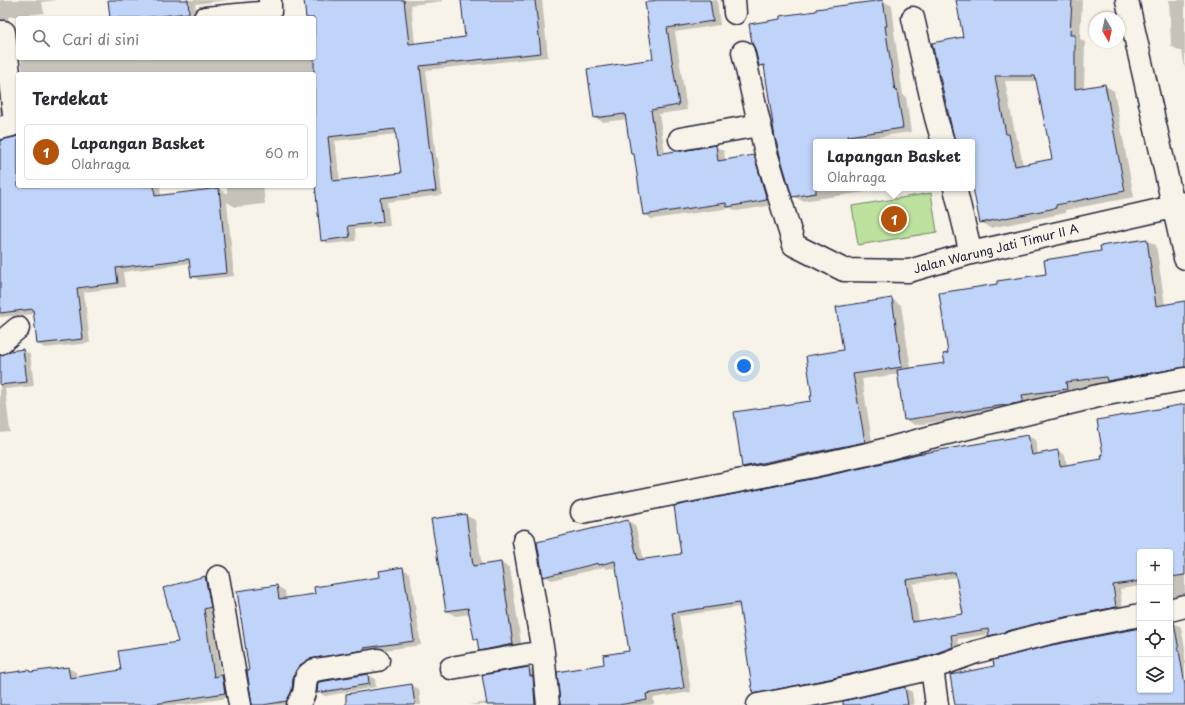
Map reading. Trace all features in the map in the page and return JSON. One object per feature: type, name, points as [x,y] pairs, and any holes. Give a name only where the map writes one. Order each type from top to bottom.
[{"type":"street","points":[[227,16],[270,12],[270,0]]},
{"type":"street","points":[[1126,0],[1179,205],[1185,258]]},
{"type":"street","points":[[912,18],[942,139]]},
{"type":"street","points":[[0,128],[12,125],[15,122],[7,36]]},
{"type":"street","name":"Jalan Warung Jati Timur II A","points":[[743,52],[766,153],[794,245],[844,270],[909,271],[970,253],[1179,205]]},
{"type":"street","points":[[680,139],[759,125]]},
{"type":"street","points":[[956,191],[970,253]]},
{"type":"street","points":[[0,343],[18,328]]},
{"type":"street","points":[[582,512],[827,463],[1102,395],[1185,379]]},
{"type":"street","points":[[524,541],[543,652],[548,705]]},
{"type":"street","points":[[218,577],[240,705]]},
{"type":"street","points":[[1173,609],[1185,606]]},
{"type":"street","points":[[758,705],[837,690],[932,668],[976,652],[1049,632],[1137,616]]},
{"type":"street","points":[[451,668],[543,652]]},
{"type":"street","points":[[298,705],[304,693],[306,677],[310,672],[378,660]]},
{"type":"street","points":[[932,668],[937,705]]},
{"type":"green space","points":[[931,193],[937,232],[858,245],[852,206]]},
{"type":"building","points":[[108,0],[188,0],[189,13],[161,16],[110,16]]},
{"type":"building","points":[[304,0],[404,0],[409,44],[465,37],[461,0],[535,0],[541,53],[420,66],[436,191],[380,198],[383,222],[348,226],[350,237],[321,241],[315,188],[316,72],[314,72],[314,60],[316,60],[316,16],[306,16]],"holes":[[[395,129],[401,173],[333,181],[328,137]]]},
{"type":"building","points":[[657,0],[710,0],[713,21],[667,28],[679,105],[651,110],[658,154],[716,145],[718,161],[754,155],[767,200],[727,207],[726,203],[643,215],[634,154],[631,154],[625,114],[594,118],[587,69],[653,59],[645,2]]},
{"type":"building","points":[[883,0],[887,26],[885,26],[895,91],[897,91],[903,128],[848,136],[848,139],[813,139],[813,191],[816,191],[816,193],[792,197],[775,138],[764,65],[759,66],[752,43],[749,24],[780,19],[780,16],[816,11],[816,9]]},
{"type":"building","points":[[956,0],[1072,0],[1070,35],[1075,35],[1075,89],[1105,84],[1125,191],[1056,205],[1056,208],[980,223],[974,191],[975,191],[975,139],[954,139],[932,43],[963,37]],"holes":[[[995,76],[1035,76],[1052,159],[1015,166],[1009,134],[1006,134]]]},
{"type":"building","points":[[16,136],[16,188],[154,188],[155,196],[219,188],[227,273],[191,277],[189,259],[116,268],[118,283],[77,288],[83,339],[37,344],[33,309],[0,313],[0,140]]},
{"type":"building","points":[[1147,239],[1156,306],[1185,301],[1185,367],[1107,381],[1106,377],[1066,382],[1067,389],[1022,395],[1023,401],[1019,403],[904,420],[897,370],[945,363],[943,354],[948,353],[939,293],[997,284],[997,281],[1046,274],[1044,260],[1101,251],[1100,246]]},
{"type":"building","points":[[892,298],[902,367],[853,374],[865,442],[742,467],[734,412],[811,401],[810,396],[812,396],[806,356],[843,350],[836,307]]},
{"type":"building","points":[[23,349],[27,382],[0,385],[0,355],[10,351]]},
{"type":"building","points":[[1185,404],[1185,575],[1173,577],[1173,549],[1137,549],[1137,581],[1113,585],[1116,607],[1046,621],[989,636],[988,629],[951,635],[953,647],[928,656],[834,678],[753,694],[739,603],[672,613],[684,688],[646,694],[647,700],[619,705],[560,705],[557,672],[604,664],[603,655],[629,651],[615,561],[599,565],[598,563],[543,577],[537,542],[628,520],[638,560],[681,554],[674,506],[816,478],[917,454],[1028,435],[1032,455],[1058,450],[1060,466],[1102,459],[1101,455],[1103,455],[1097,420]],"holes":[[[955,572],[963,614],[912,622],[906,580]]]},
{"type":"building","points":[[466,514],[473,566],[501,562],[513,644],[479,651],[477,639],[474,639],[468,608],[446,611],[431,519]]},
{"type":"building","points":[[403,567],[414,641],[364,648],[364,650],[309,659],[300,665],[296,670],[293,678],[292,690],[287,701],[263,705],[252,705],[247,671],[249,671],[237,591],[277,585],[279,599],[315,594],[314,587],[380,577],[379,571]]},
{"type":"building","points":[[205,576],[211,607],[204,609],[214,677],[222,675],[225,693],[148,705],[0,705],[0,674],[68,667],[70,678],[121,670],[118,651],[178,642],[163,588]]},
{"type":"building","points":[[1174,622],[1185,685],[1185,705],[955,705],[950,675],[994,666],[993,660],[1052,645],[1137,629],[1137,693],[1173,693]]},
{"type":"building","points":[[529,667],[530,676],[533,676],[535,705],[487,705],[482,675]]},
{"type":"building","points":[[368,674],[369,684],[317,693],[319,682]]},
{"type":"building","points":[[412,684],[415,705],[346,705],[346,694]]},
{"type":"building","points":[[905,687],[908,705],[843,705],[843,701]]},
{"type":"place","name":"Lapangan Basket","points":[[894,219]]}]
